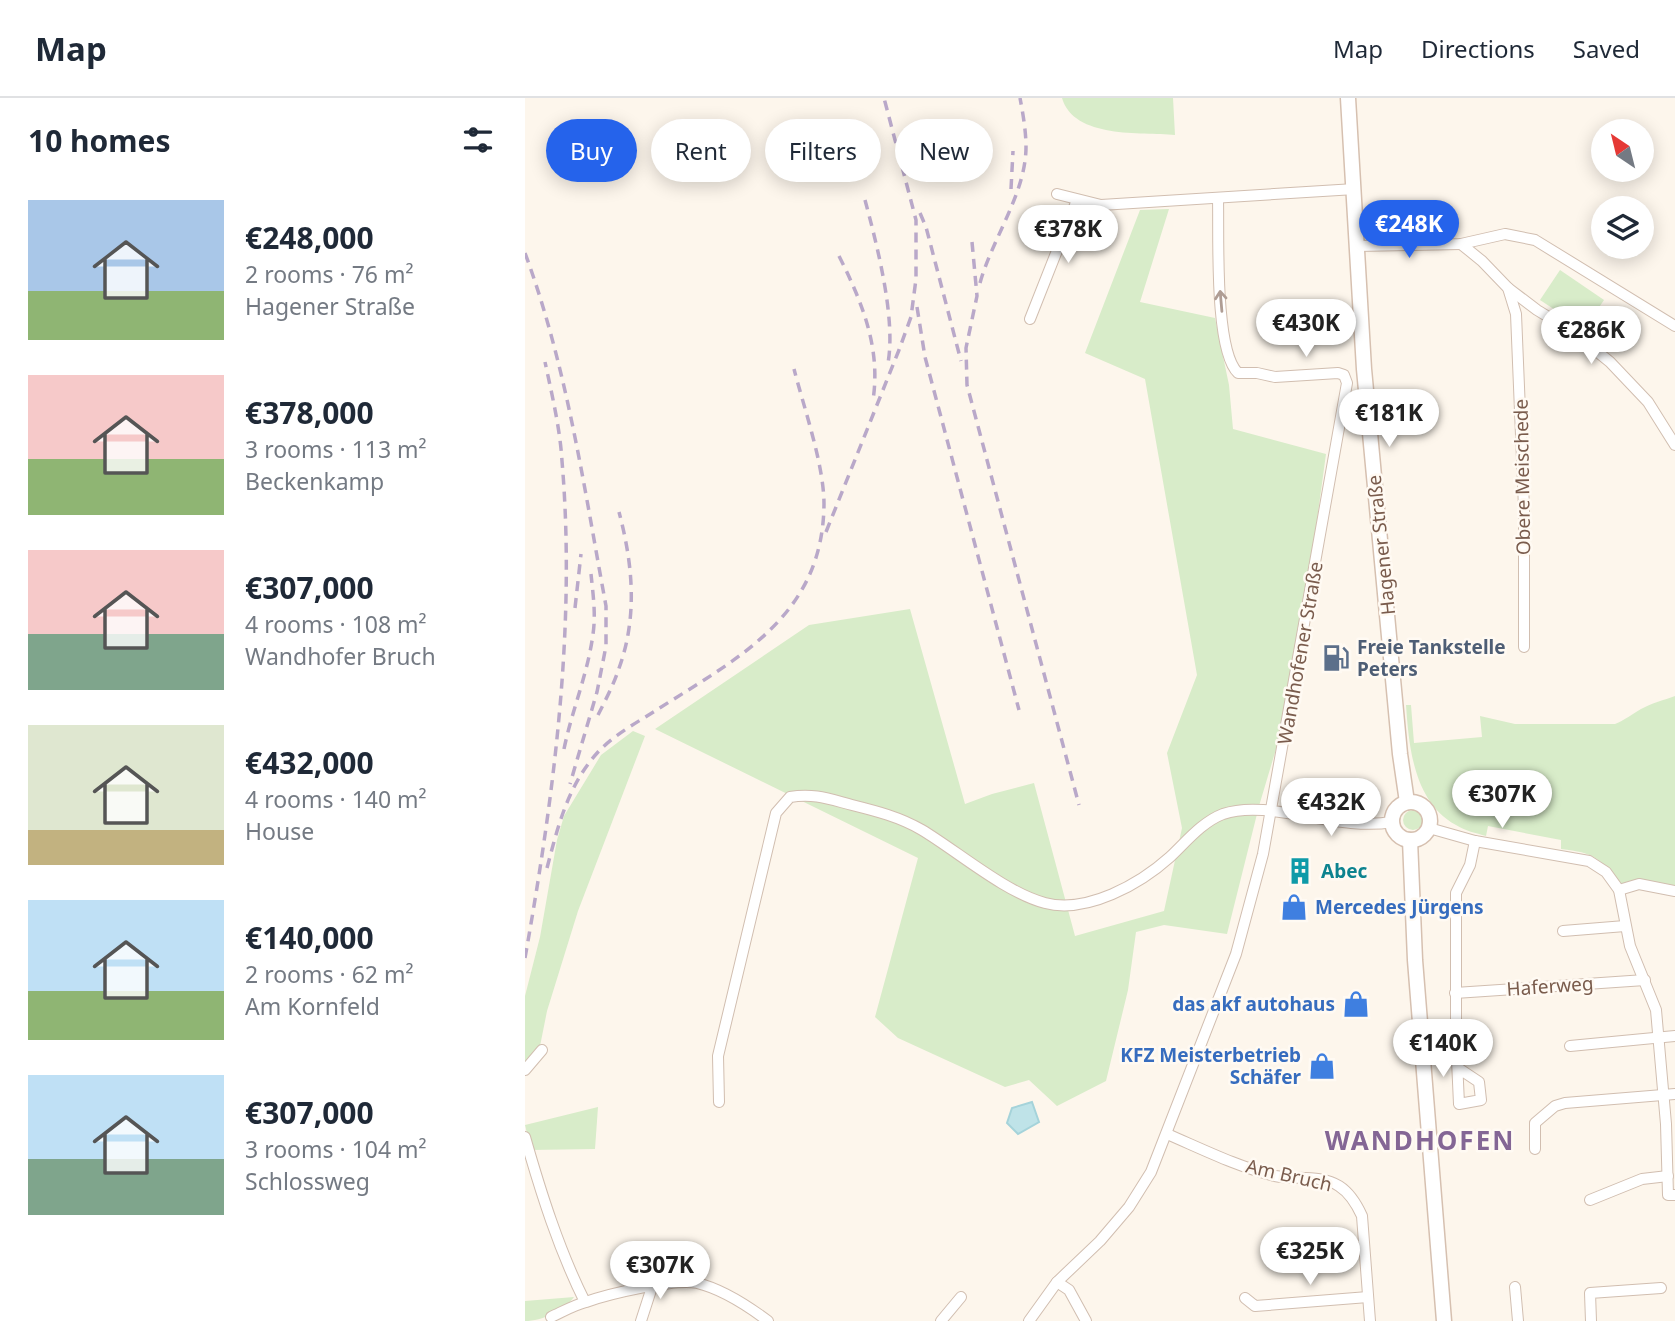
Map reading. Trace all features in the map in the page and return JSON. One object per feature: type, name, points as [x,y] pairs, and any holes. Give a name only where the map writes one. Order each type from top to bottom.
[{"type":"main road","name":"Hagener Straße","points":[[1348,98],[1364,369],[1400,754],[1408,802]]},
{"type":"main road","points":[[1408,802],[1416,802],[1428,812],[1430,820],[1429,828],[1422,837],[1410,840],[1399,837],[1392,822],[1394,811],[1408,802]]},
{"type":"main road","points":[[1410,840],[1415,960],[1444,1321]]},
{"type":"street","points":[[1057,194],[1101,205],[1355,189]]},
{"type":"street","name":"Wandhofener Straße","points":[[1029,1321],[1057,1282],[1100,1241],[1129,1207],[1151,1172],[1236,954],[1263,854],[1347,383],[1344,375],[1338,373],[1275,377],[1238,373],[1233,368],[1223,327],[1221,304],[1219,199]]},
{"type":"street","points":[[1030,319],[1077,200]]},
{"type":"street","points":[[1357,247],[1461,244],[1505,234],[1535,240],[1675,326]]},
{"type":"street","name":"Obere Meischede","points":[[1461,244],[1508,288],[1516,314],[1522,418],[1524,647]]},
{"type":"street","points":[[1508,288],[1573,332],[1610,362],[1649,402],[1675,445]]},
{"type":"street","points":[[719,1102],[718,1056],[776,813],[790,797],[809,794],[895,816],[920,829],[1020,894],[1046,904],[1075,905],[1102,898],[1138,880],[1167,860],[1209,820],[1226,813],[1271,811],[1343,824],[1378,825],[1392,822]]},
{"type":"street","points":[[1429,828],[1475,841],[1589,861],[1606,872],[1619,890],[1630,946],[1656,1010],[1671,1156],[1668,1195],[1675,1195]]},
{"type":"street","points":[[1458,1068],[1455,993],[1456,893],[1470,865],[1475,841]]},
{"type":"street","points":[[1619,890],[1639,884],[1675,891]]},
{"type":"street","points":[[1563,931],[1625,926]]},
{"type":"street","name":"Haferweg","points":[[1455,993],[1645,980]]},
{"type":"street","points":[[1570,1046],[1675,1036]]},
{"type":"street","points":[[525,1070],[542,1049]]},
{"type":"street","points":[[1535,1149],[1535,1123],[1555,1105],[1675,1094]]},
{"type":"street","name":"Am Bruch","points":[[1167,1134],[1275,1176],[1325,1180],[1340,1186],[1362,1216],[1370,1321]]},
{"type":"street","points":[[525,1137],[556,1232],[585,1302]]},
{"type":"street","points":[[1590,1200],[1642,1179],[1668,1176]]},
{"type":"street","points":[[1057,1282],[1069,1290],[1086,1321]]},
{"type":"street","points":[[551,1317],[585,1302],[652,1287],[696,1283],[726,1295],[768,1321]]},
{"type":"street","points":[[641,1321],[652,1287]]},
{"type":"street","points":[[1515,1287],[1518,1321]]},
{"type":"street","points":[[1591,1321],[1590,1293],[1661,1288]]},
{"type":"street","points":[[941,1321],[961,1297]]},
{"type":"street","points":[[1245,1298],[1255,1306],[1368,1297]]},
{"type":"green space","points":[[1062,98],[1173,98],[1175,135],[1127,133],[1094,127],[1080,121],[1069,111]]},
{"type":"green space","points":[[1169,209],[1140,302],[1215,318],[1229,385],[1233,429],[1326,454],[1302,630],[1288,709],[1259,806],[1227,934],[1164,925],[1136,932],[1128,990],[1106,1081],[1057,1106],[1029,1080],[1005,1087],[898,1038],[875,1017],[918,858],[655,729],[809,625],[910,609],[965,804],[1034,783],[1075,936],[1164,911],[1182,828],[1167,753],[1197,675],[1145,379],[1085,353],[1140,210]]},
{"type":"green space","points":[[1560,270],[1604,300],[1584,329],[1540,300]]},
{"type":"green space","points":[[1675,696],[1675,888],[1620,883],[1595,858],[1581,852],[1561,849],[1561,840],[1488,826],[1486,836],[1463,829],[1442,815],[1431,803],[1416,772],[1406,705],[1411,705],[1414,743],[1482,737],[1480,716],[1515,724],[1615,724],[1645,707]]},
{"type":"green space","points":[[633,731],[645,736],[578,911],[547,1011],[540,1046],[525,1064],[525,996],[540,937],[557,840],[564,816],[601,755]]},
{"type":"green space","points":[[1413,810],[1420,813],[1423,820],[1420,827],[1413,830],[1406,827],[1403,820],[1406,813]]},
{"type":"green space","points":[[598,1107],[595,1149],[531,1150],[525,1125]]},
{"type":"green space","points":[[574,1297],[565,1307],[552,1314],[525,1321],[525,1301]]},
{"type":"water","points":[[1032,1102],[1039,1122],[1018,1134],[1007,1123],[1012,1108]]},
{"type":"railway","points":[[826,532],[911,317],[916,279],[916,220],[884,98]]},
{"type":"railway","points":[[980,283],[1015,199],[1025,164],[1026,147],[1020,98]]},
{"type":"railway","points":[[1011,189],[1013,151]]},
{"type":"railway","points":[[865,200],[880,259],[887,304],[890,345],[888,363]]},
{"type":"railway","points":[[920,213],[961,361]]},
{"type":"railway","points":[[972,242],[977,296],[966,348],[967,385],[1079,805]]},
{"type":"railway","points":[[525,253],[540,296],[563,383],[606,606],[606,646],[597,692],[570,784]]},
{"type":"railway","points":[[839,256],[868,326],[874,362],[873,400]]},
{"type":"railway","points":[[917,307],[925,357],[1019,710]]},
{"type":"railway","points":[[525,958],[553,773],[564,648],[566,523],[561,449],[545,362]]},
{"type":"railway","points":[[547,868],[572,792],[598,752],[627,729],[746,651],[771,629],[793,604],[809,576],[820,543],[823,489],[817,454],[794,369]]},
{"type":"railway","points":[[598,715],[614,682],[629,631],[630,572],[619,512]]},
{"type":"railway","points":[[575,608],[581,554]]},
{"type":"railway","points":[[564,749],[593,634],[591,574]]},
{"type":"place","name":"Freie Tankstelle Peters","points":[[1336,658]]},
{"type":"place","name":"Abec","points":[[1300,871]]},
{"type":"place","name":"Mercedes Jürgens","points":[[1294,907]]},
{"type":"place","name":"das akf autohaus","points":[[1356,1004]]},
{"type":"place","name":"KFZ Meisterbetrieb Schäfer","points":[[1322,1066]]},
{"type":"district","name":"WANDHOFEN","points":[[1420,1140]]}]
